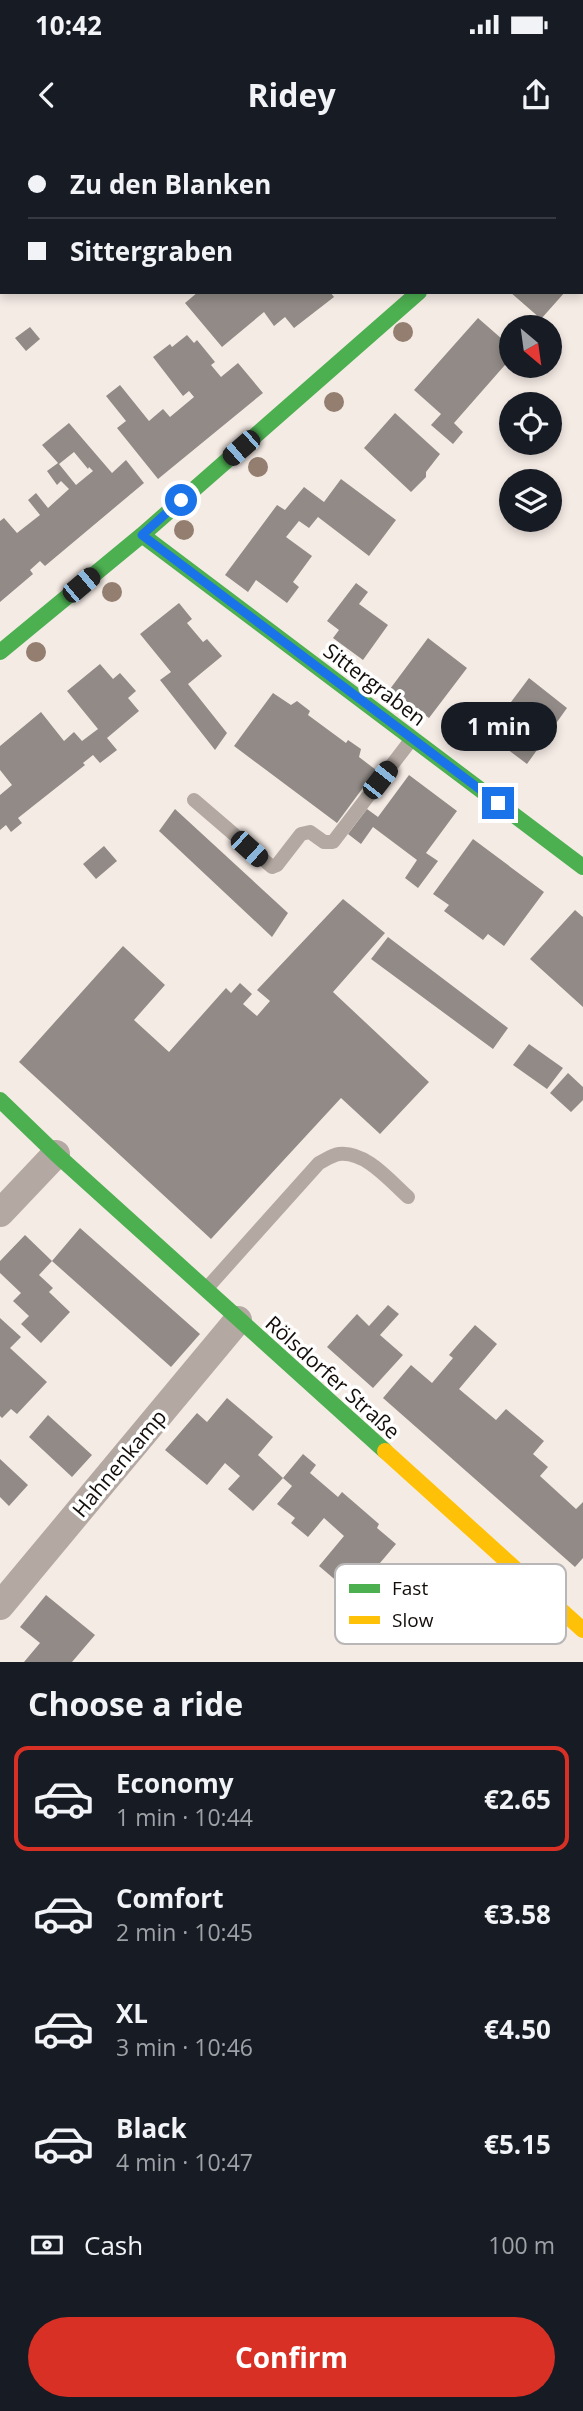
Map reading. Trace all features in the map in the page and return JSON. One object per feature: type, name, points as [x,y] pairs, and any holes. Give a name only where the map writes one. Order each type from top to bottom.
[{"type":"street","points":[[0,652],[142,535],[417,294]]},
{"type":"street","name":"Sittergraben","points":[[142,535],[583,867]]},
{"type":"street","name":"Rölsdorfer Straße","points":[[0,1100],[56,1154],[510,1564]]},
{"type":"street","points":[[0,1213],[56,1154]]},
{"type":"street","name":"Hahnenkamp","points":[[0,1606],[239,1320]]},
{"type":"street","name":"Rölsdorfer Straße","points":[[566,1615],[583,1630]]},
{"type":"lane","points":[[194,800],[272,867],[277,865],[301,834],[310,832],[324,842],[332,842],[412,739]]},
{"type":"lane","points":[[206,1289],[319,1163],[338,1154],[353,1155],[373,1166],[408,1197]]},
{"type":"building","points":[[196,294],[332,294],[334,297],[294,328],[285,317],[274,326],[264,312],[222,347],[185,303]]},
{"type":"building","points":[[512,294],[563,294],[545,315],[536,315]]},
{"type":"building","points":[[478,318],[499,336],[499,372],[454,423],[463,432],[453,444],[431,425],[441,414],[414,390]]},
{"type":"building","points":[[30,327],[40,339],[26,351],[15,338]]},
{"type":"building","points":[[187,335],[194,343],[197,340],[215,362],[211,365],[221,377],[238,363],[263,393],[158,479],[117,428],[126,421],[106,396],[120,385],[149,421],[163,409],[170,417],[194,397],[189,391],[183,396],[153,357]]},
{"type":"building","points":[[395,413],[440,454],[426,472],[426,477],[411,492],[364,448]]},
{"type":"building","points":[[69,423],[112,473],[126,460],[144,483],[45,566],[40,561],[30,570],[33,574],[0,602],[0,521],[4,518],[17,533],[40,515],[28,500],[36,493],[48,508],[69,489],[61,481],[57,485],[47,471],[58,463],[42,445]],"holes":[[[74,452],[88,469],[89,467],[93,471],[76,485],[59,464]]]},
{"type":"building","points":[[341,479],[396,520],[369,556],[318,517],[309,528],[299,521],[286,537],[312,556],[293,582],[299,587],[287,603],[256,580],[248,592],[225,575],[277,505],[285,510],[304,487],[324,502]]},
{"type":"building","points":[[356,583],[368,592],[359,604],[388,625],[363,660],[333,638],[339,630],[327,621]]},
{"type":"building","points":[[179,603],[192,619],[187,623],[203,642],[207,639],[222,656],[188,684],[227,733],[215,750],[160,680],[171,672],[140,634]]},
{"type":"building","points":[[428,638],[467,668],[429,718],[390,689]]},
{"type":"building","points":[[100,664],[113,679],[120,673],[136,691],[128,698],[139,711],[107,738],[117,750],[100,763],[93,755],[83,763],[85,765],[18,818],[22,823],[11,832],[6,825],[0,830],[0,795],[12,785],[0,770],[0,746],[41,712],[64,741],[74,732],[82,741],[98,729],[67,691]]},
{"type":"building","points":[[529,678],[567,708],[527,764],[487,734]]},
{"type":"building","points":[[273,693],[291,705],[297,701],[310,711],[308,715],[346,743],[348,740],[361,749],[359,757],[376,770],[337,823],[234,746]]},
{"type":"building","points":[[409,775],[457,811],[426,853],[438,861],[418,888],[405,878],[417,860],[373,827],[361,844],[348,834],[367,809],[378,817]]},
{"type":"building","points":[[175,809],[288,913],[272,937],[159,831]]},
{"type":"building","points":[[473,839],[544,892],[504,946],[488,934],[483,940],[444,911],[449,905],[433,894]]},
{"type":"building","points":[[104,846],[117,861],[96,879],[83,864]]},
{"type":"building","points":[[343,899],[385,933],[333,992],[429,1082],[380,1134],[341,1098],[211,1239],[19,1062],[123,946],[165,985],[134,1020],[169,1052],[226,988],[231,993],[240,983],[252,994],[243,1004],[257,1016],[270,1001],[257,990]]},
{"type":"building","points":[[575,910],[583,917],[583,1007],[530,959]]},
{"type":"building","points":[[388,937],[508,1028],[493,1049],[371,959]]},
{"type":"building","points":[[529,1044],[563,1068],[547,1089],[513,1065]]},
{"type":"building","points":[[568,1073],[583,1087],[583,1100],[571,1112],[550,1093]]},
{"type":"building","points":[[80,1228],[200,1334],[171,1367],[52,1261]]},
{"type":"building","points":[[25,1235],[52,1261],[39,1275],[53,1288],[49,1292],[70,1312],[41,1343],[21,1324],[29,1316],[13,1301],[21,1293],[0,1273],[0,1261]]},
{"type":"building","points":[[388,1305],[399,1314],[380,1335],[403,1355],[373,1388],[327,1347],[357,1314],[369,1326]]},
{"type":"building","points":[[0,1318],[21,1337],[10,1348],[47,1382],[17,1414],[11,1409],[2,1418],[0,1416]]},
{"type":"building","points":[[475,1325],[497,1344],[459,1389],[496,1420],[506,1409],[544,1441],[533,1454],[548,1467],[540,1476],[576,1509],[583,1502],[583,1558],[575,1567],[383,1398],[411,1365],[432,1383],[453,1358],[449,1355]]},
{"type":"building","points":[[227,1398],[273,1437],[258,1455],[283,1478],[253,1511],[228,1489],[240,1476],[225,1463],[207,1485],[165,1450],[197,1413],[207,1422]]},
{"type":"building","points":[[48,1415],[92,1455],[72,1477],[29,1437]]},
{"type":"building","points":[[303,1454],[316,1465],[310,1473],[338,1497],[342,1492],[379,1524],[377,1528],[396,1544],[379,1564],[335,1564],[335,1580],[319,1566],[344,1536],[324,1518],[308,1537],[291,1523],[295,1518],[277,1504],[292,1486],[283,1478]]},
{"type":"building","points":[[0,1459],[28,1485],[9,1506],[0,1497]]},
{"type":"building","points":[[46,1595],[95,1635],[72,1662],[24,1662],[40,1643],[20,1627]]},
{"type":"traffic: fast","points":[[0,652],[142,535],[417,294]]},
{"type":"traffic: fast","points":[[142,535],[583,867]]},
{"type":"traffic: fast","points":[[0,1100],[56,1154],[385,1451]]},
{"type":"traffic: slow","points":[[385,1451],[510,1564]]},
{"type":"traffic: slow","points":[[566,1615],[583,1630]]},
{"type":"route","points":[[181,500],[142,535],[498,803]]}]
